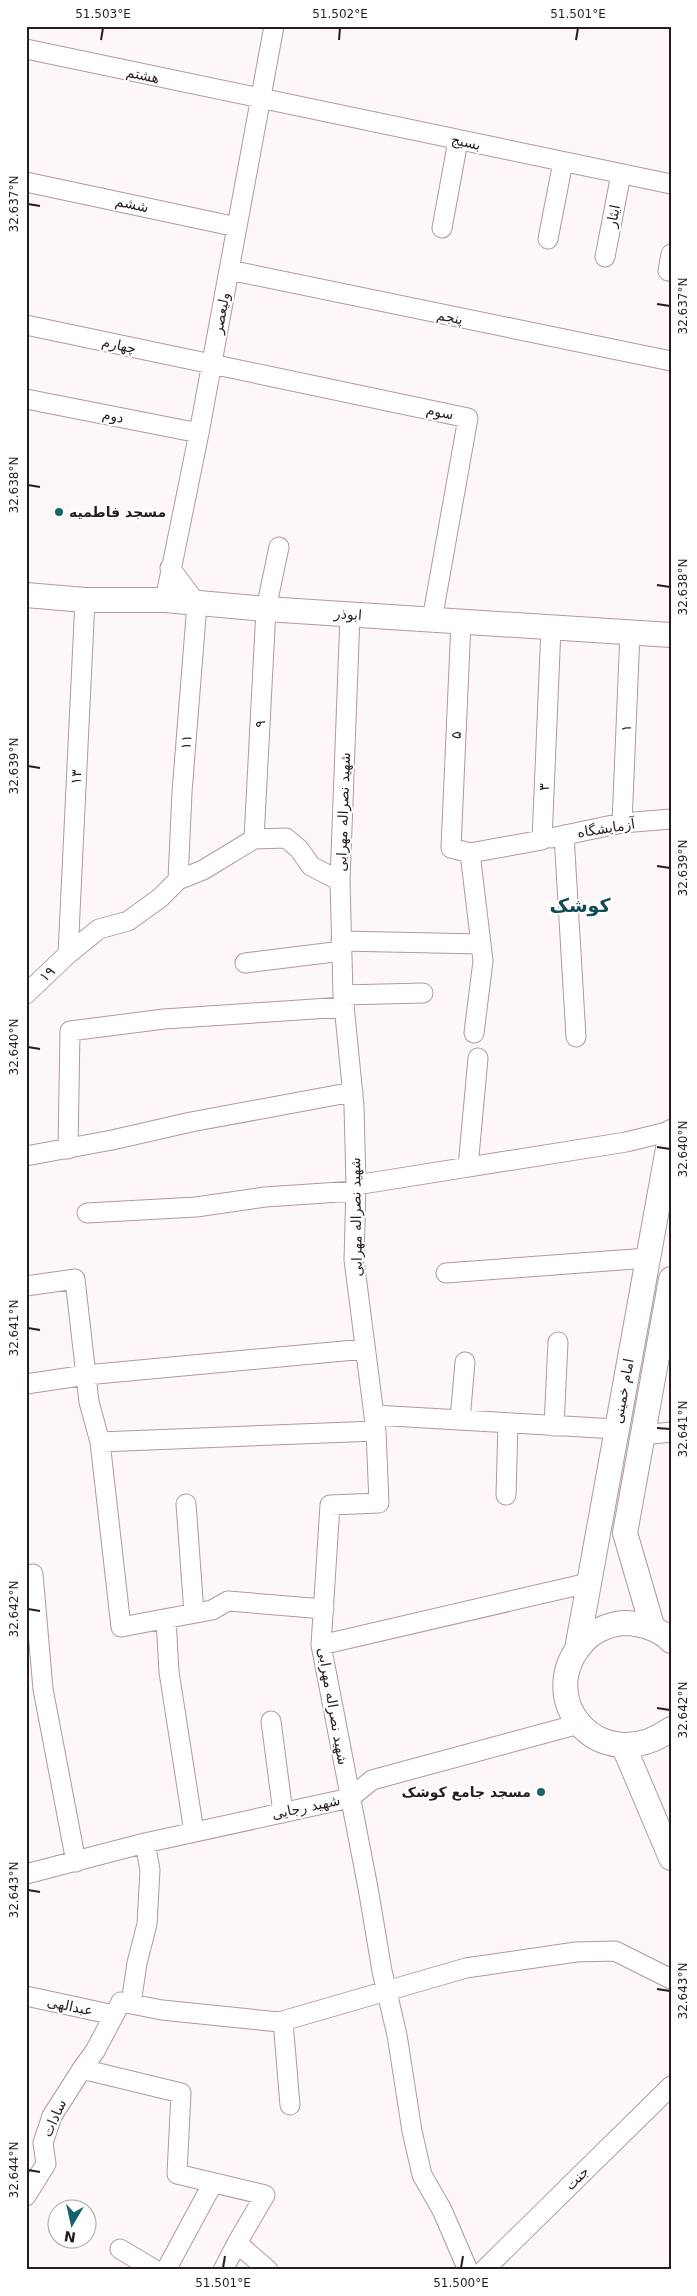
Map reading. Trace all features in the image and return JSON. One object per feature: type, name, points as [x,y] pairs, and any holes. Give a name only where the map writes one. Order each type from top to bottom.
[{"type":"main road","name":"ابوذر","points":[[26,595],[85,600],[165,600],[350,615],[671,635]]},
{"type":"main road","name":"امام خمینی","points":[[576,1649],[671,1132]]},
{"type":"main road","name":"امام خمینی","points":[[662,1635],[625,1533],[671,1279]]},
{"type":"main road","points":[[662,1635],[637,1624],[620,1623],[603,1628],[588,1636],[576,1649],[569,1663],[565,1679],[566,1695],[570,1710],[579,1724],[591,1735],[607,1743],[624,1747],[641,1745],[657,1739],[671,1729]]},
{"type":"main road","points":[[624,1747],[671,1858]]},
{"type":"street","name":"ولیعصر","points":[[165,600],[199,433],[274,26]]},
{"type":"street","name":"هشتم","points":[[26,49],[260,100]]},
{"type":"street","name":"بسیج","points":[[260,100],[671,184]]},
{"type":"street","points":[[442,228],[458,141]]},
{"type":"street","points":[[548,239],[563,162]]},
{"type":"street","name":"ایثار","points":[[605,257],[621,174]]},
{"type":"street","name":"ششم","points":[[26,182],[237,227]]},
{"type":"street","name":"پنجم","points":[[229,270],[671,361]]},
{"type":"street","name":"چهارم","points":[[26,325],[211,366]]},
{"type":"street","name":"سوم","points":[[211,366],[468,418],[432,620]]},
{"type":"street","name":"دوم","points":[[26,399],[199,433]]},
{"type":"street","name":"۹","points":[[254,839],[266,609],[279,547]]},
{"type":"street","points":[[170,568],[197,604]]},
{"type":"street","name":"۱۳","points":[[68,954],[85,600]]},
{"type":"street","name":"۱۱","points":[[178,880],[182,792],[197,604]]},
{"type":"street","name":"شهید نصراله مهرابی","points":[[350,615],[340,881],[342,946],[344,1001],[352,1092],[356,1188],[354,1260],[375,1423],[379,1503],[330,1505],[320,1645],[397,2034],[412,2131],[422,2175],[442,2210],[468,2270]]},
{"type":"street","name":"۵","points":[[461,622],[452,848],[470,854]]},
{"type":"street","name":"۳","points":[[542,840],[551,628]]},
{"type":"street","name":"۱","points":[[622,823],[630,633]]},
{"type":"street","name":"آزمایشگاه","points":[[542,840],[622,823],[671,819]]},
{"type":"street","points":[[564,836],[576,1037]]},
{"type":"street","points":[[178,880],[203,870],[254,839],[286,838],[299,848],[311,866],[340,881]]},
{"type":"street","points":[[474,1033],[483,961],[470,854],[542,840]]},
{"type":"street","name":"۱۹","points":[[26,994],[68,954],[98,929],[128,921],[160,898],[178,880]]},
{"type":"street","points":[[245,963],[342,946],[481,944]]},
{"type":"street","points":[[68,1148],[70,1032],[164,1019],[423,994]]},
{"type":"street","points":[[468,1167],[478,1058]]},
{"type":"street","points":[[26,1156],[191,1122],[352,1092]]},
{"type":"street","points":[[87,1213],[196,1207],[265,1197],[356,1188],[468,1167],[626,1142],[671,1132]]},
{"type":"street","points":[[446,1273],[648,1258]]},
{"type":"street","points":[[26,1286],[75,1279],[90,1402],[100,1442],[121,1627],[212,1610],[228,1601],[324,1608]]},
{"type":"street","points":[[554,1426],[558,1342]]},
{"type":"street","points":[[26,1384],[86,1375],[365,1349]]},
{"type":"street","points":[[460,1420],[465,1362]]},
{"type":"street","points":[[100,1442],[375,1423],[460,1420],[616,1430]]},
{"type":"street","points":[[506,1495],[508,1423]]},
{"type":"street","points":[[642,1435],[671,1432]]},
{"type":"street","points":[[186,1504],[194,1613]]},
{"type":"street","points":[[33,1574],[43,1689],[76,1862]]},
{"type":"street","points":[[320,1645],[588,1583]]},
{"type":"street","points":[[166,1619],[169,1672],[194,1832]]},
{"type":"street","points":[[272,1721],[283,1812]]},
{"type":"street","name":"شهید رجایی","points":[[26,1874],[145,1843],[350,1798],[372,1780],[579,1724]]},
{"type":"street","points":[[131,2004],[137,1963],[147,1924],[150,1870],[145,1843]]},
{"type":"street","points":[[114,2015],[121,2002],[162,2010],[206,2013],[248,2020],[283,2021],[466,1968],[576,1952],[615,1951],[671,1979]]},
{"type":"street","name":"عبدالهی","points":[[26,1996],[114,2015]]},
{"type":"street","name":"سادات","points":[[26,2196],[46,2164],[43,2143],[52,2116],[85,2070],[114,2015]]},
{"type":"street","points":[[283,2021],[290,2105]]},
{"type":"street","points":[[85,2070],[181,2093],[177,2174],[265,2196],[223,2270]]},
{"type":"street","name":"جنت","points":[[490,2269],[671,2086]]},
{"type":"street","points":[[166,2270],[213,2183]]},
{"type":"street","points":[[237,2243],[268,2270]]},
{"type":"street","points":[[120,2249],[155,2270]]},
{"type":"place","name":"مسجد فاطمیه","points":[[59,512]]},
{"type":"place","name":"مسجد جامع کوشک","points":[[541,1792]]},
{"type":"district","name":"کوشک","points":[[580,905]]}]
